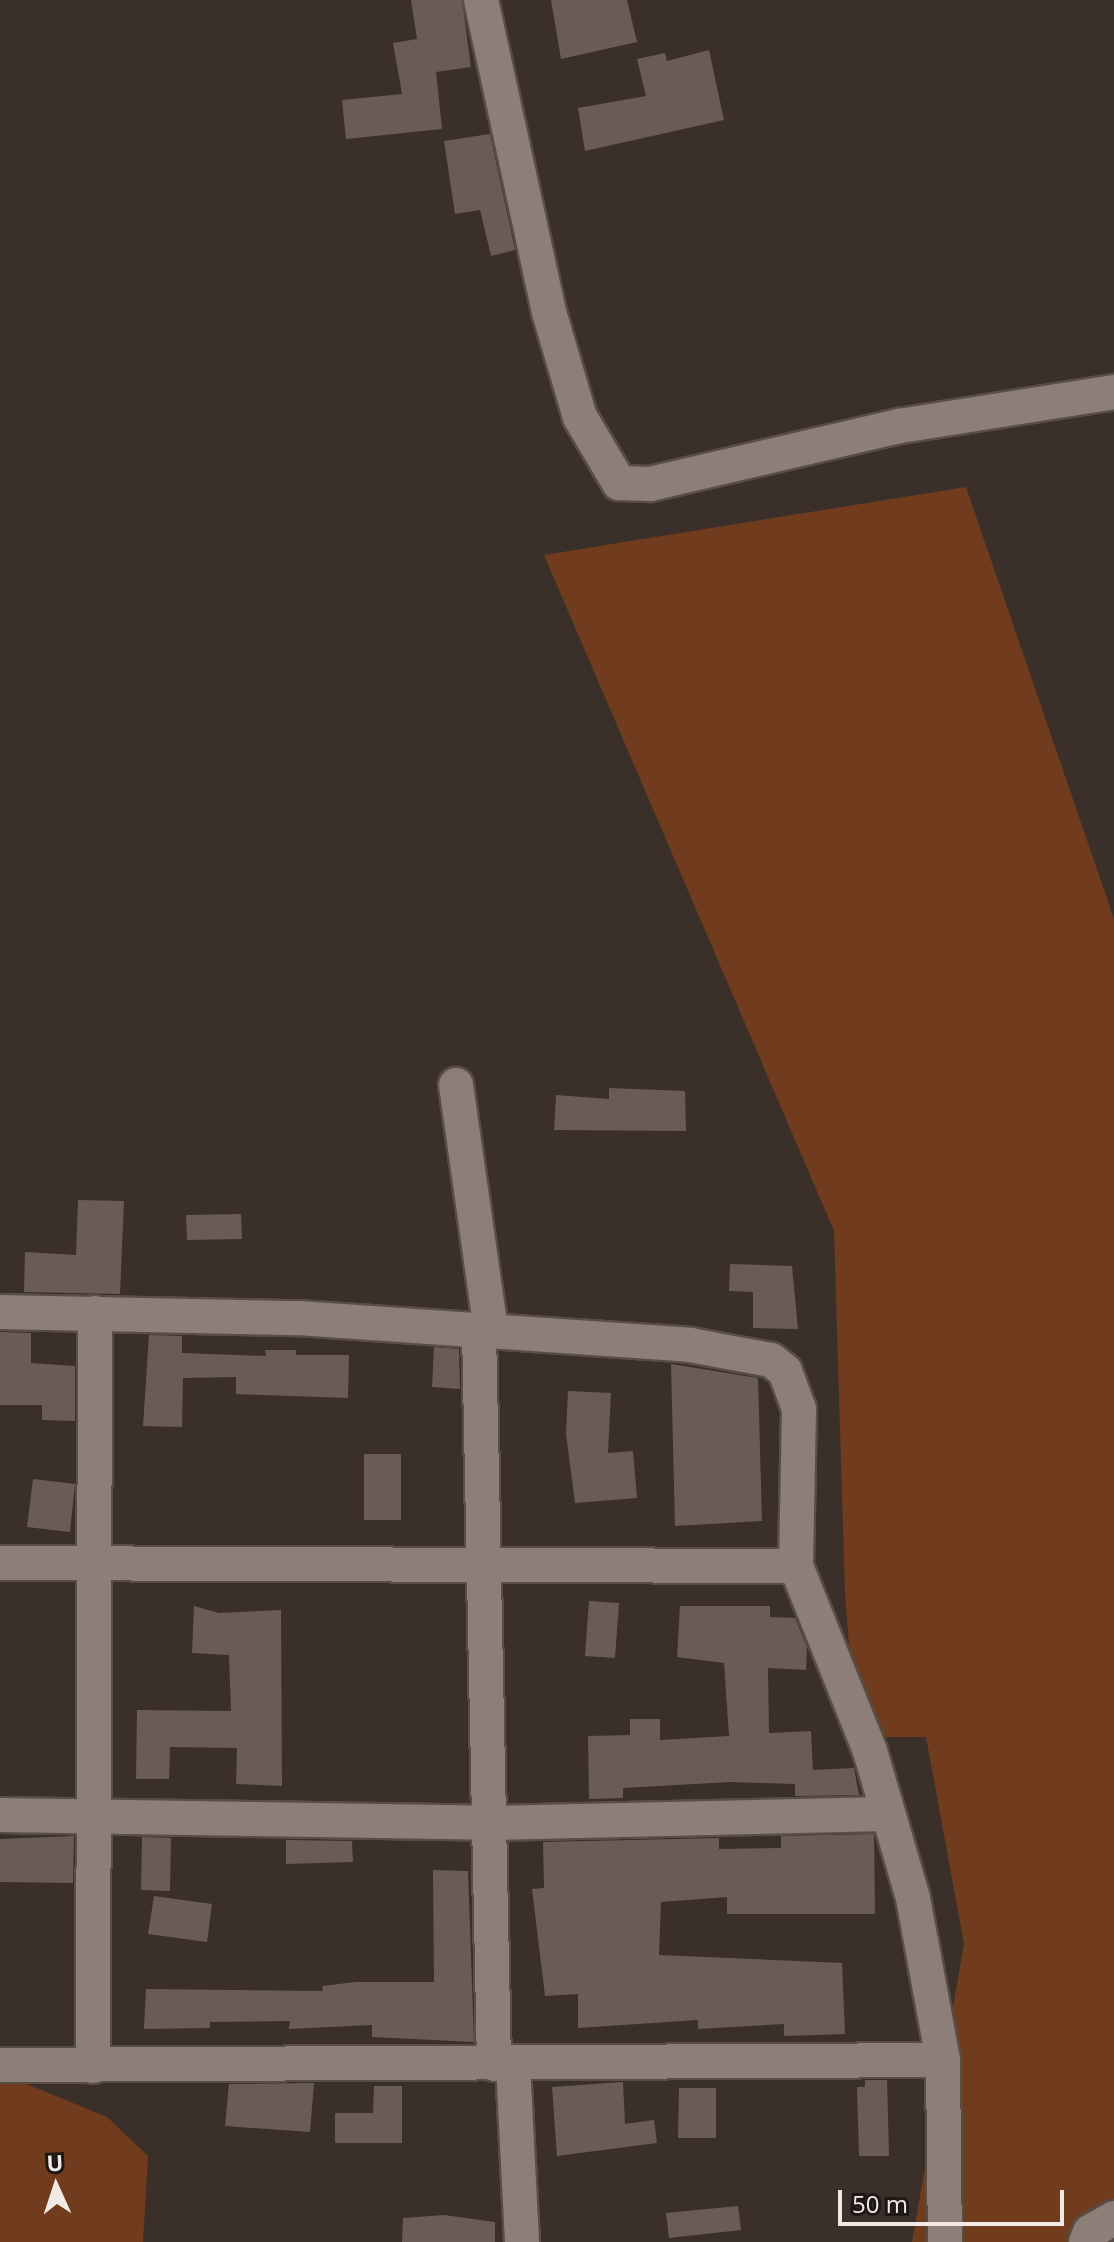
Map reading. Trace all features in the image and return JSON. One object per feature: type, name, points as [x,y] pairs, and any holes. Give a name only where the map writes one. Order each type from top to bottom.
[{"type":"street","points":[[481,0],[549,312],[580,417],[619,483],[650,484],[900,426],[1114,392]]},
{"type":"street","points":[[456,1085],[485,1331],[490,1823],[504,2064],[522,2242]]},
{"type":"street","points":[[0,1312],[95,1313],[485,1331],[690,1345],[780,1365],[799,1409],[796,1566],[870,1751],[913,1898],[943,2060],[945,2242]]},
{"type":"street","points":[[93,2066],[91,1816],[95,1313]]},
{"type":"street","points":[[0,1563],[486,1569],[796,1566]]},
{"type":"street","points":[[0,1815],[490,1823],[886,1814]]},
{"type":"street","points":[[0,2065],[943,2060]]},
{"type":"street","points":[[1086,2242],[1114,2218]]},
{"type":"shaded area","points":[[966,487],[1114,919],[1114,2242],[912,2242],[964,1944],[926,1737],[856,1737],[845,1593],[834,1231],[544,555]]},
{"type":"shaded area","points":[[0,2073],[107,2117],[148,2156],[143,2242],[0,2242]]},
{"type":"building","points":[[411,0],[462,0],[471,67],[436,72],[442,129],[346,139],[342,100],[402,94],[393,43],[417,39]]},
{"type":"building","points":[[551,0],[627,0],[637,42],[561,59]]},
{"type":"building","points":[[709,50],[724,120],[585,151],[578,108],[646,96],[637,59],[665,53],[667,61]]},
{"type":"building","points":[[490,134],[515,250],[491,256],[480,210],[455,214],[444,141]]},
{"type":"building","points":[[609,1088],[685,1091],[686,1131],[554,1130],[556,1095],[609,1099]]},
{"type":"building","points":[[78,1200],[124,1201],[120,1294],[24,1292],[25,1252],[76,1255]]},
{"type":"building","points":[[241,1214],[242,1239],[187,1240],[186,1215]]},
{"type":"building","points":[[730,1264],[792,1266],[798,1329],[753,1328],[753,1292],[729,1291]]},
{"type":"building","points":[[0,1332],[31,1333],[31,1363],[75,1366],[75,1421],[42,1420],[42,1405],[0,1405]]},
{"type":"building","points":[[149,1335],[182,1336],[182,1353],[266,1356],[265,1350],[296,1350],[296,1355],[349,1355],[348,1398],[236,1394],[236,1377],[183,1378],[182,1427],[143,1426]]},
{"type":"building","points":[[434,1347],[459,1349],[460,1389],[432,1387]]},
{"type":"building","points":[[671,1364],[758,1378],[762,1521],[675,1526]]},
{"type":"building","points":[[568,1391],[611,1393],[608,1453],[633,1451],[637,1498],[575,1503],[566,1434]]},
{"type":"building","points":[[364,1454],[401,1454],[401,1520],[364,1520]]},
{"type":"building","points":[[33,1479],[75,1484],[70,1532],[27,1527]]},
{"type":"building","points":[[589,1601],[619,1603],[615,1658],[585,1656]]},
{"type":"building","points":[[194,1606],[219,1613],[281,1610],[282,1786],[236,1784],[237,1748],[170,1747],[169,1779],[136,1779],[137,1710],[231,1711],[229,1655],[192,1653]]},
{"type":"building","points":[[680,1606],[770,1606],[770,1617],[795,1618],[807,1647],[806,1670],[768,1668],[769,1733],[811,1731],[813,1770],[854,1768],[859,1795],[795,1796],[795,1784],[730,1782],[623,1788],[623,1798],[589,1799],[588,1736],[630,1735],[630,1719],[660,1719],[660,1740],[729,1736],[724,1663],[677,1657]]},
{"type":"building","points":[[874,1834],[875,1914],[727,1914],[727,1897],[661,1902],[659,1955],[842,1963],[845,2034],[784,2036],[784,2024],[698,2029],[698,2020],[578,2028],[578,1994],[545,1996],[532,1889],[544,1888],[543,1842],[719,1838],[719,1849],[781,1848],[781,1836]]},
{"type":"building","points":[[74,1836],[73,1883],[0,1882],[0,1839]]},
{"type":"building","points":[[142,1837],[171,1838],[170,1891],[141,1890]]},
{"type":"building","points":[[286,1840],[352,1841],[353,1862],[286,1864]]},
{"type":"building","points":[[433,1870],[468,1871],[474,2042],[372,2037],[372,2025],[289,2029],[290,2021],[210,2022],[210,2028],[144,2029],[146,1989],[323,1991],[322,1986],[356,1982],[434,1982]]},
{"type":"building","points":[[154,1896],[212,1904],[207,1942],[148,1934]]},
{"type":"building","points":[[865,2080],[887,2080],[889,2156],[859,2156],[857,2087],[865,2087]]},
{"type":"building","points":[[623,2082],[625,2124],[654,2120],[657,2143],[557,2156],[552,2087]]},
{"type":"building","points":[[314,2083],[310,2132],[225,2126],[229,2084]]},
{"type":"building","points":[[374,2086],[402,2086],[402,2143],[335,2143],[335,2113],[373,2113]]},
{"type":"building","points":[[679,2088],[716,2088],[716,2138],[678,2138]]},
{"type":"building","points":[[738,2206],[741,2230],[669,2238],[666,2213]]},
{"type":"building","points":[[444,2215],[495,2222],[495,2242],[402,2242],[403,2218]]}]
